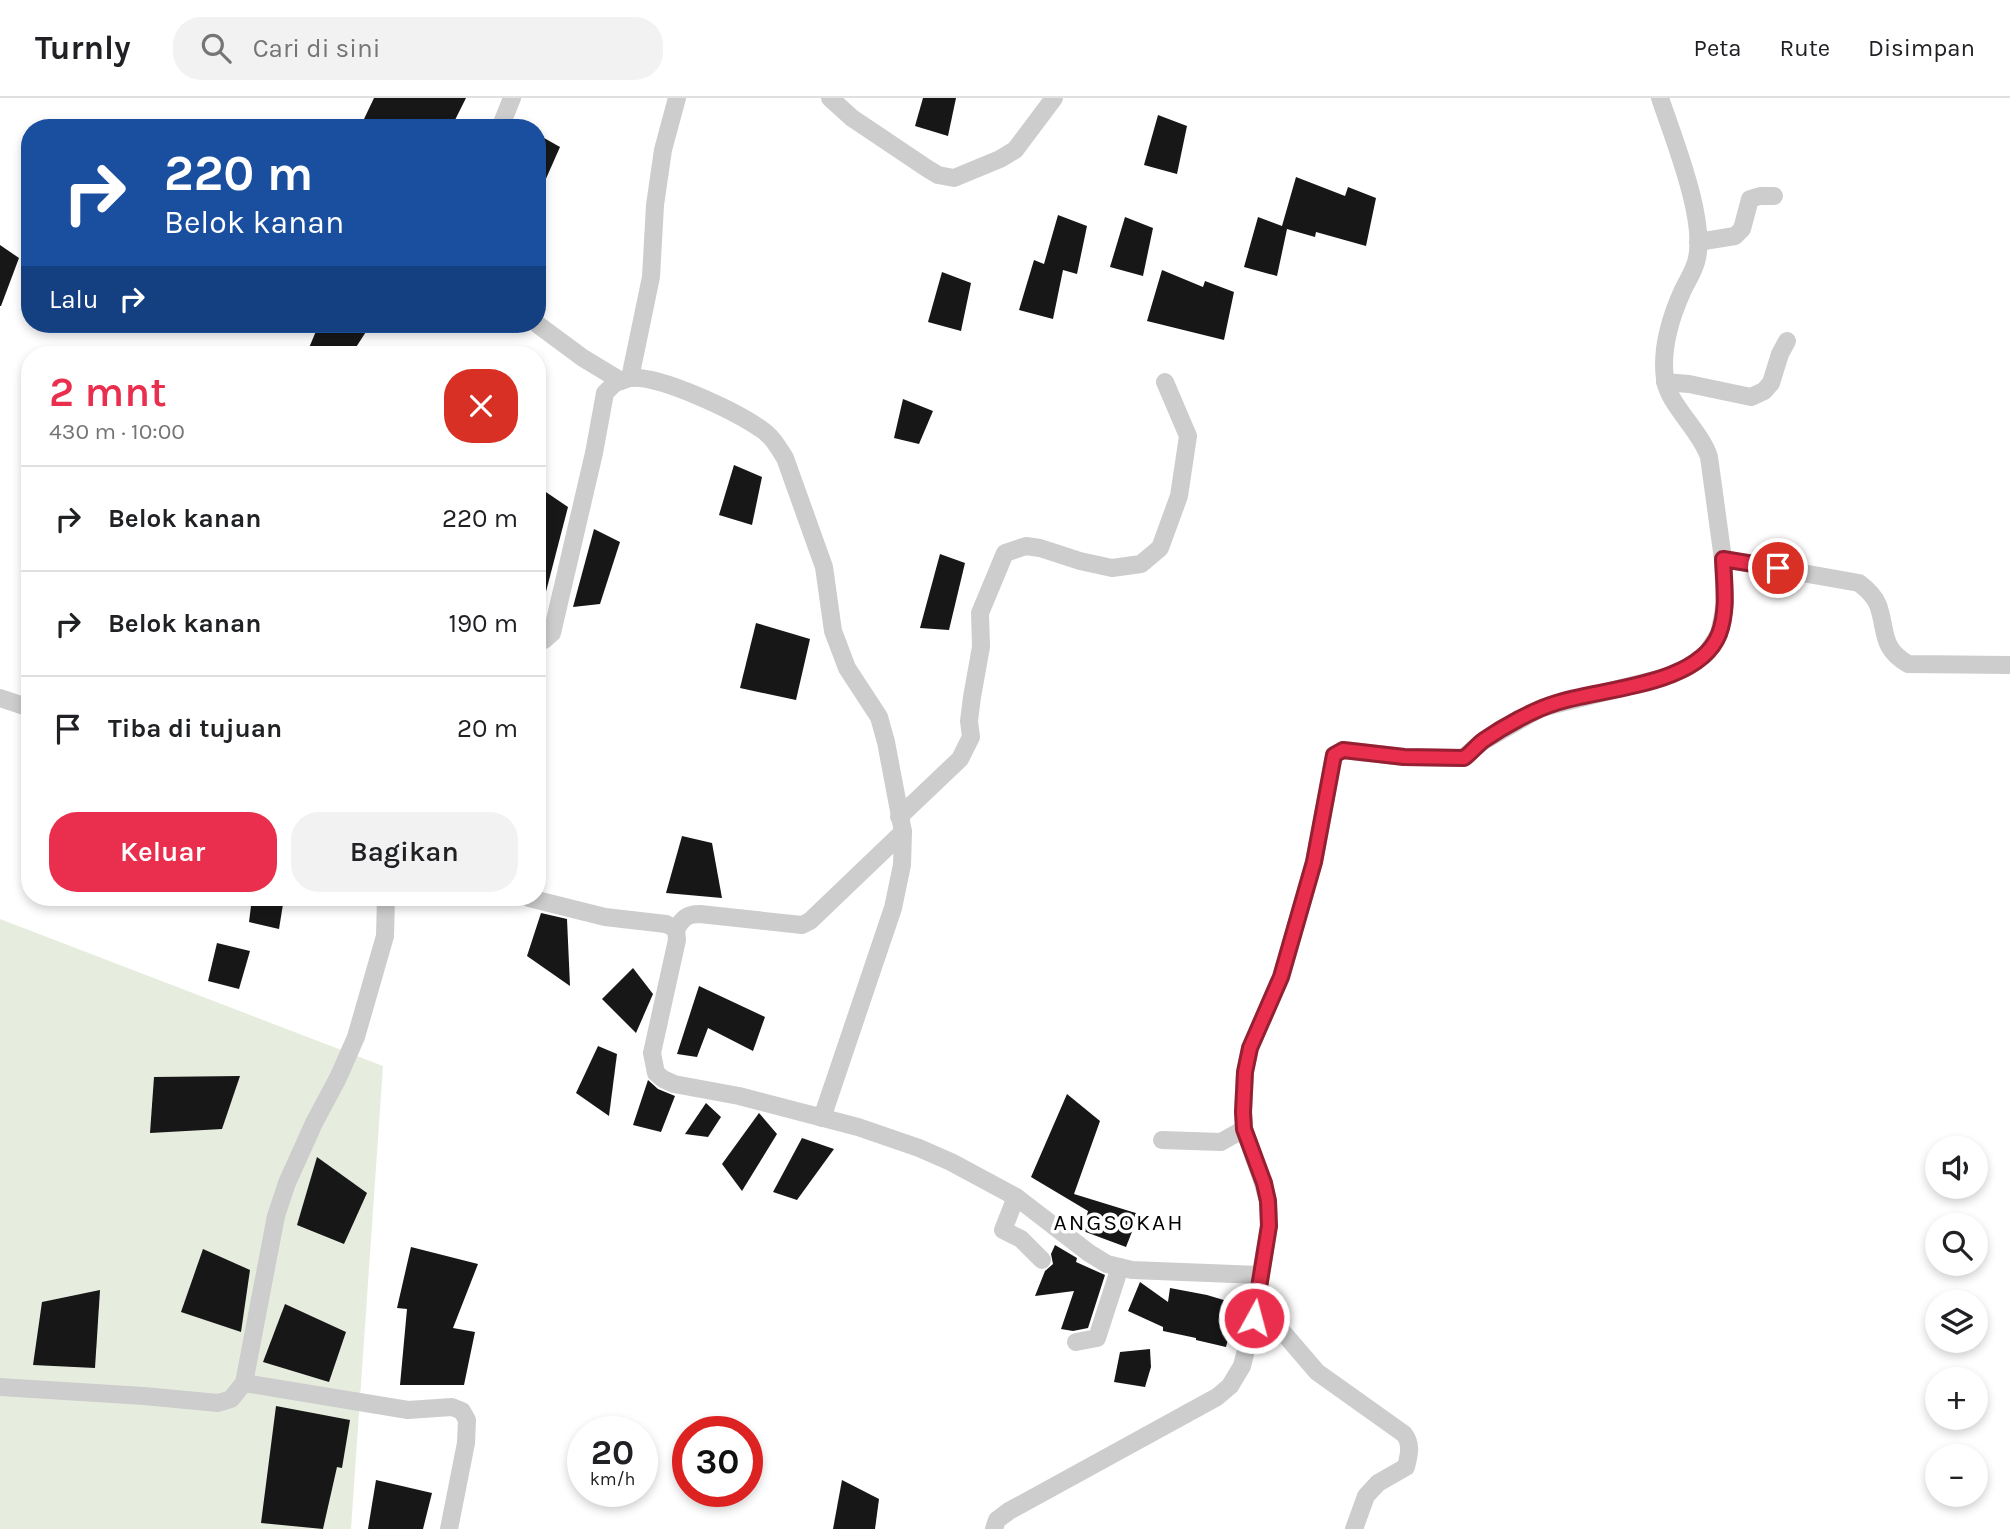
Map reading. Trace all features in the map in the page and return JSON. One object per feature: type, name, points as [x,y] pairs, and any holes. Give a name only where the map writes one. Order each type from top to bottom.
[{"type":"street","points":[[504,119],[512,98]]},
{"type":"street","points":[[626,379],[652,277],[654,205],[663,150],[677,98]]},
{"type":"street","points":[[830,98],[852,118],[928,169],[954,178],[1015,150],[1054,98]]},
{"type":"street","points":[[994,1529],[997,1521],[1009,1511],[1217,1397],[1230,1386],[1242,1366],[1269,1226],[1268,1201],[1244,1129],[1243,1090],[1250,1048],[1281,977],[1314,862],[1334,755],[1343,750],[1404,757],[1464,758],[1482,742],[1541,708],[1662,678],[1686,668],[1706,654],[1719,634],[1725,604],[1723,559],[1713,478],[1705,444],[1665,382],[1664,356],[1667,338],[1673,313],[1698,256],[1698,242],[1694,208],[1660,98]]},
{"type":"street","points":[[1698,242],[1735,236],[1742,229],[1750,199],[1774,196]]},
{"type":"street","points":[[546,331],[583,358],[626,379]]},
{"type":"street","points":[[1665,382],[1689,384],[1743,397],[1754,396],[1764,391],[1771,383],[1787,341]]},
{"type":"street","points":[[546,638],[552,633],[594,453],[605,393],[609,387],[626,379],[651,378],[734,414],[762,429],[775,442],[785,458],[824,567],[833,631],[847,668],[879,717],[887,742],[901,824],[902,865],[894,908],[822,1118]]},
{"type":"street","points":[[1165,382],[1188,436],[1179,496],[1160,548],[1141,564],[1112,568],[1040,548],[1026,547],[1005,553],[980,613],[981,648],[969,721],[971,737],[960,759],[810,921],[802,925],[700,914],[690,914],[682,919],[676,929],[677,940],[652,1053],[656,1073],[674,1084],[739,1096],[858,1127],[951,1162],[1016,1197],[1107,1264],[1132,1270],[1259,1275]]},
{"type":"street","points":[[1723,559],[1859,583],[1871,592],[1878,605],[1884,638],[1896,657],[1908,664],[2010,665]]},
{"type":"street","points":[[0,698],[21,705]]},
{"type":"street","points":[[546,902],[605,916],[666,924],[676,929]]},
{"type":"street","points":[[0,1387],[218,1403],[231,1399],[244,1383],[276,1216],[287,1183],[356,1037],[385,936],[386,906]]},
{"type":"street","points":[[1162,1140],[1220,1142],[1244,1129]]},
{"type":"street","points":[[1016,1197],[1003,1230],[1021,1239],[1042,1260]]},
{"type":"street","points":[[1076,1342],[1097,1338],[1120,1267]]},
{"type":"street","points":[[1256,1301],[1317,1372],[1409,1440],[1406,1467],[1378,1483],[1366,1496],[1354,1529]]},
{"type":"street","points":[[1238,1330],[1242,1366]]},
{"type":"street","points":[[244,1383],[396,1409],[452,1407],[461,1411],[467,1420],[466,1443],[449,1529]]},
{"type":"green space","points":[[0,919],[383,1066],[351,1529],[0,1529]]},
{"type":"building","points":[[374,98],[466,98],[456,119],[364,119]]},
{"type":"building","points":[[923,98],[956,98],[948,136],[915,126]]},
{"type":"building","points":[[1158,115],[1187,126],[1177,174],[1144,165]]},
{"type":"building","points":[[546,139],[560,147],[546,179]]},
{"type":"building","points":[[1296,177],[1345,196],[1348,187],[1376,198],[1366,246],[1316,232],[1315,237],[1287,229],[1277,276],[1244,267],[1258,217],[1282,226]]},
{"type":"building","points":[[1058,215],[1087,226],[1077,274],[1063,270],[1053,319],[1019,310],[1034,260],[1044,264]]},
{"type":"building","points":[[1125,217],[1153,228],[1143,276],[1110,267]]},
{"type":"building","points":[[0,245],[19,258],[1,306],[0,306]]},
{"type":"building","points":[[1162,270],[1203,287],[1205,281],[1234,292],[1224,340],[1147,321]]},
{"type":"building","points":[[942,272],[971,283],[961,331],[928,322]]},
{"type":"building","points":[[315,333],[365,333],[357,346],[310,346]]},
{"type":"building","points":[[903,399],[933,411],[919,444],[894,438]]},
{"type":"building","points":[[734,465],[762,477],[752,525],[719,515]]},
{"type":"building","points":[[546,492],[568,507],[546,592]]},
{"type":"building","points":[[594,529],[620,542],[600,604],[573,607]]},
{"type":"building","points":[[940,554],[965,563],[949,630],[920,628]]},
{"type":"building","points":[[756,623],[810,639],[796,700],[740,688]]},
{"type":"building","points":[[682,836],[712,843],[722,898],[666,893]]},
{"type":"building","points":[[251,906],[283,906],[279,929],[249,922]]},
{"type":"building","points":[[541,913],[567,919],[570,986],[527,956]]},
{"type":"building","points":[[217,943],[250,951],[239,989],[208,981]]},
{"type":"building","points":[[633,968],[653,994],[636,1033],[602,999]]},
{"type":"building","points":[[699,986],[765,1017],[753,1051],[708,1028],[697,1057],[677,1054]]},
{"type":"building","points":[[598,1046],[617,1054],[609,1116],[576,1093]]},
{"type":"building","points":[[240,1076],[222,1129],[150,1133],[154,1077]]},
{"type":"building","points":[[648,1080],[658,1089],[675,1096],[661,1132],[633,1125]]},
{"type":"building","points":[[1067,1094],[1100,1121],[1074,1194],[1139,1214],[1126,1247],[1083,1231],[1088,1211],[1031,1177]]},
{"type":"building","points":[[706,1103],[721,1117],[708,1137],[685,1134]]},
{"type":"building","points":[[759,1113],[777,1134],[742,1191],[722,1164]]},
{"type":"building","points":[[802,1138],[834,1149],[797,1200],[773,1192]]},
{"type":"building","points":[[317,1157],[367,1193],[344,1244],[297,1225]]},
{"type":"building","points":[[1055,1245],[1077,1258],[1076,1262],[1105,1275],[1088,1328],[1073,1331],[1061,1329],[1074,1291],[1035,1296],[1045,1271],[1053,1264],[1051,1254]]},
{"type":"building","points":[[411,1247],[478,1264],[453,1328],[475,1332],[464,1385],[400,1385],[407,1309],[397,1308]]},
{"type":"building","points":[[203,1249],[250,1270],[241,1332],[181,1312]]},
{"type":"building","points":[[1140,1282],[1168,1302],[1170,1288],[1237,1304],[1226,1347],[1163,1331],[1163,1327],[1128,1311]]},
{"type":"building","points":[[100,1290],[95,1368],[33,1365],[42,1302]]},
{"type":"building","points":[[285,1304],[346,1332],[329,1382],[263,1362]]},
{"type":"building","points":[[1150,1349],[1151,1367],[1145,1387],[1114,1382],[1120,1352]]},
{"type":"building","points":[[276,1406],[350,1420],[342,1468],[337,1467],[323,1529],[261,1523]]},
{"type":"building","points":[[376,1480],[432,1493],[423,1529],[368,1529]]},
{"type":"building","points":[[842,1480],[879,1499],[875,1529],[833,1529]]},
{"type":"district","name":"ANGSOKAH","points":[[1119,1222]]},
{"type":"route","points":[[1254,1318],[1269,1226],[1264,1183],[1244,1129],[1245,1072],[1257,1029],[1281,977],[1314,862],[1334,755],[1343,750],[1404,757],[1464,758],[1482,742],[1541,708],[1662,678],[1686,668],[1706,654],[1719,634],[1725,604],[1723,559],[1778,568]]}]
